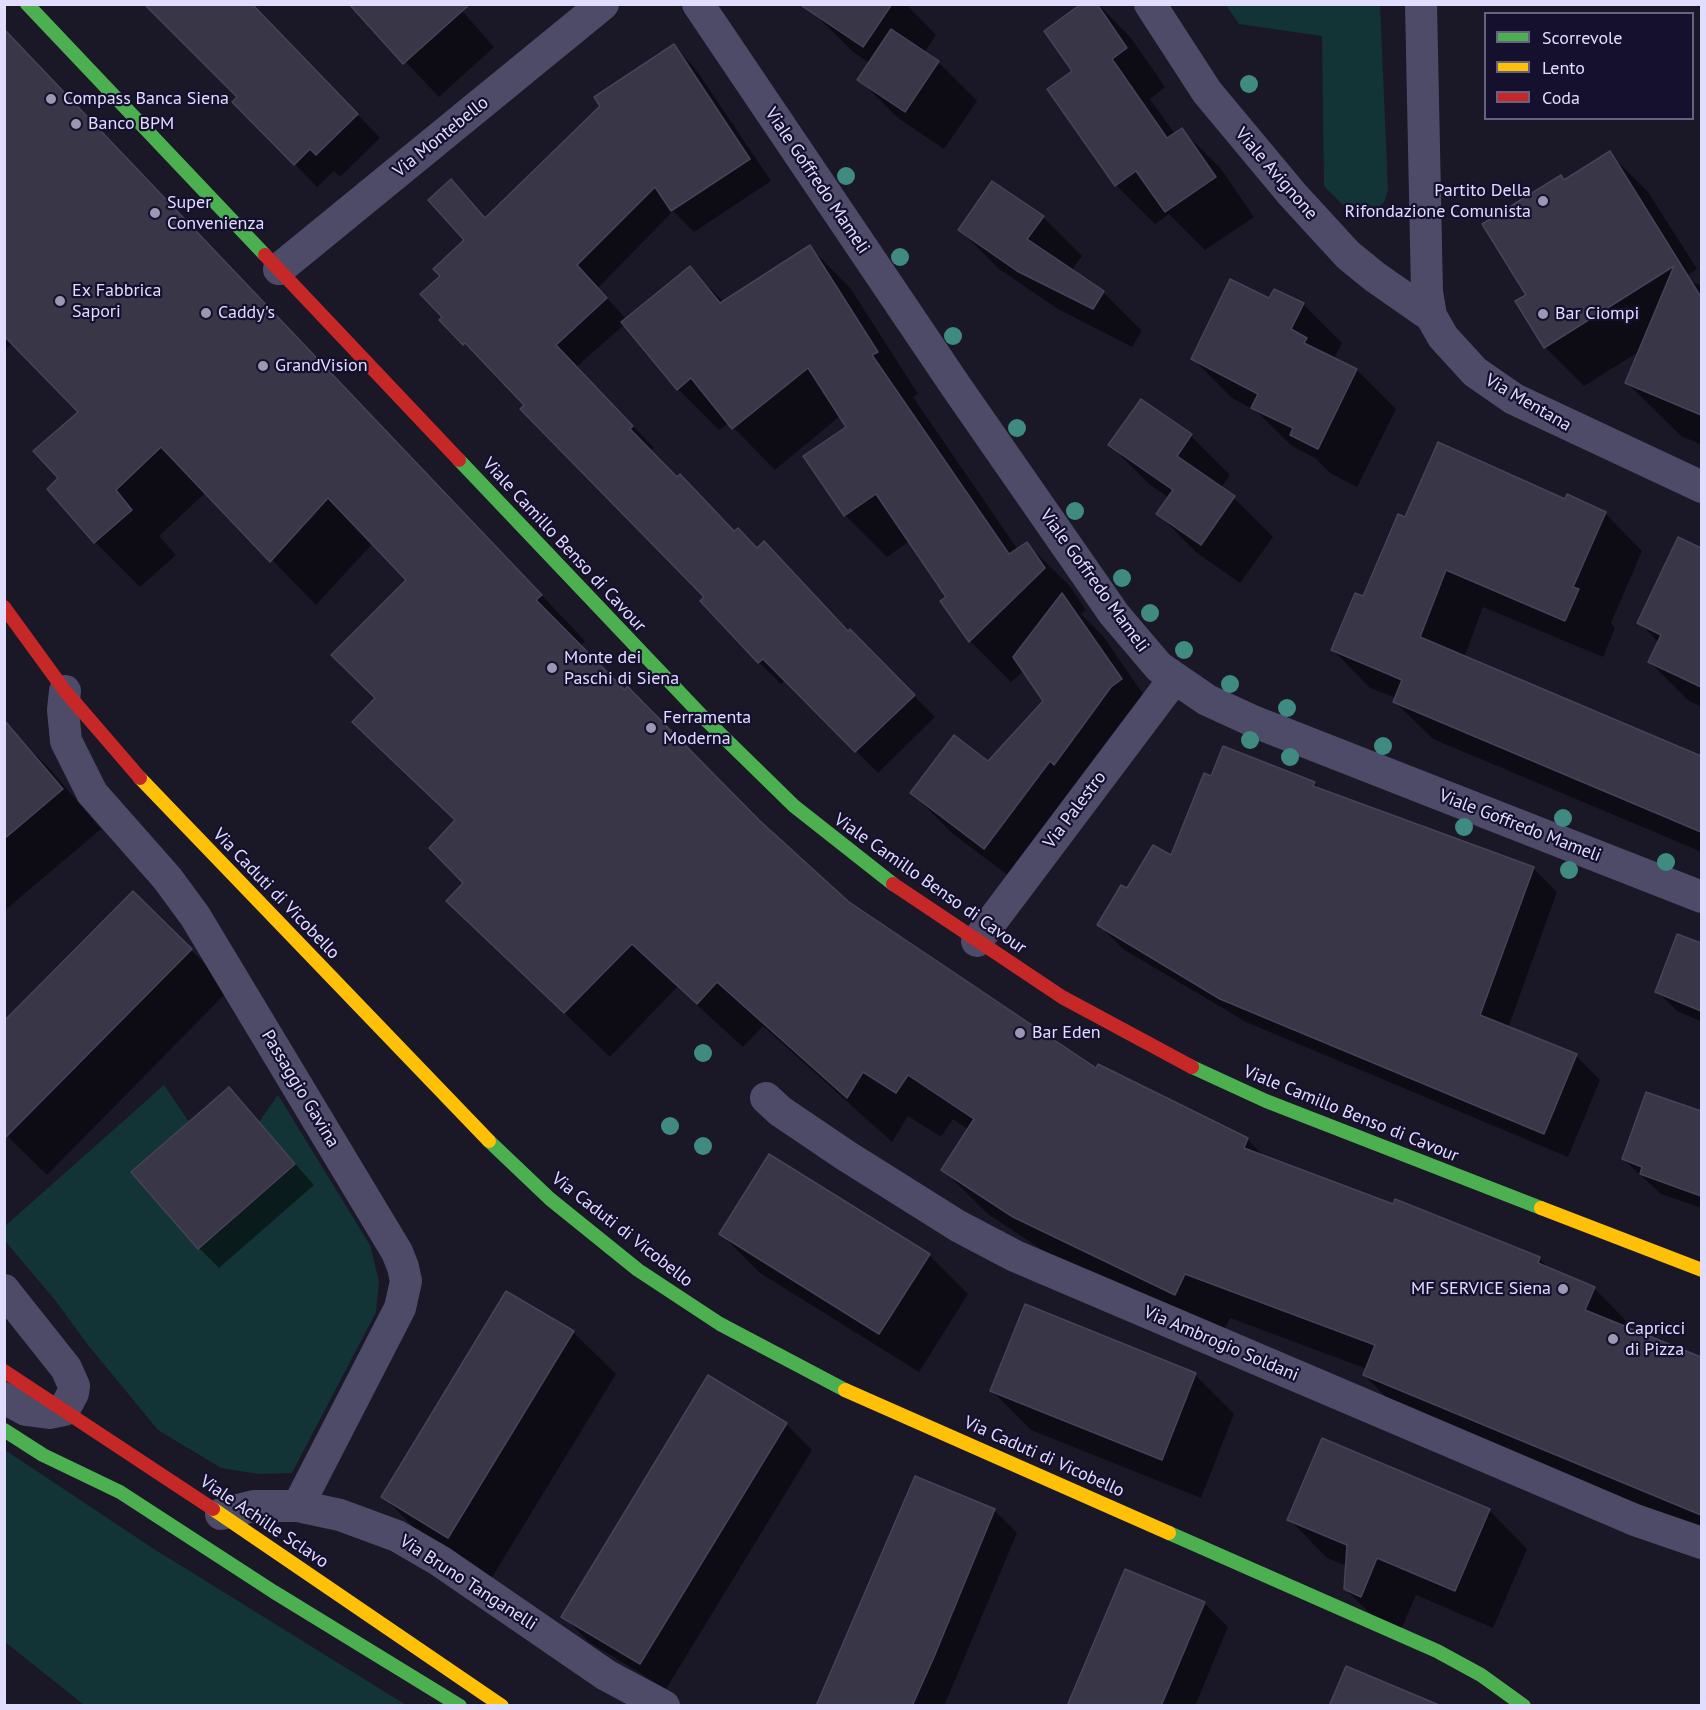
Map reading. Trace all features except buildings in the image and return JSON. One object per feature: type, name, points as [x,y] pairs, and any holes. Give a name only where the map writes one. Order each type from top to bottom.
[{"type":"main road","name":"Viale Camillo Benso di Cavour","points":[[27,4],[584,593],[753,767],[836,841],[977,941],[1092,1015],[1213,1077],[1701,1270]]},
{"type":"main road","name":"Via Caduti di Vicobello","points":[[4,607],[65,691],[126,764],[468,1121],[550,1199],[638,1270],[720,1324],[839,1387],[1437,1651],[1482,1675],[1524,1706]]},
{"type":"main road","name":"Viale Achille Sclavo","points":[[4,1371],[221,1514],[502,1706]]},
{"type":"main road","points":[[4,1430],[43,1455],[120,1492],[284,1598],[460,1706]]},
{"type":"street","name":"Via Montebello","points":[[279,269],[603,4]]},
{"type":"street","name":"Viale Goffredo Mameli","points":[[698,4],[955,386],[1114,614],[1147,655],[1174,679],[1207,700],[1254,722],[1701,897]]},
{"type":"street","name":"Viale Avignone","points":[[1150,4],[1207,92],[1300,202],[1348,255],[1374,278],[1431,316]]},
{"type":"street","name":"Via Mentana","points":[[1421,4],[1427,292],[1431,316],[1443,338],[1460,357],[1507,394],[1568,426],[1701,487]]},
{"type":"street","name":"Via Palestro","points":[[977,941],[1174,679]]},
{"type":"street","name":"Passaggio Gavina","points":[[65,691],[63,710],[66,741],[92,793],[167,878],[195,916],[391,1242],[403,1267],[406,1281],[400,1308],[298,1506]]},
{"type":"street","name":"Via Ambrogio Soldani","points":[[766,1098],[780,1111],[845,1155],[958,1226],[1015,1256],[1625,1515],[1701,1544]]},
{"type":"street","points":[[4,1290],[66,1368],[74,1386],[72,1396],[64,1410],[41,1413],[21,1408],[4,1398]]},
{"type":"street","name":"Via Bruno Tanganelli","points":[[221,1514],[254,1506],[298,1506],[340,1515],[397,1536],[440,1561],[606,1675],[664,1706]]},
{"type":"green space","points":[[1226,5],[1380,5],[1388,190],[1384,202],[1376,210],[1361,213],[1343,205],[1324,186],[1322,36],[1239,24]]},
{"type":"green space","points":[[164,1085],[189,1122],[131,1172],[198,1248],[295,1164],[259,1122],[278,1095],[370,1245],[379,1281],[376,1312],[292,1473],[259,1474],[221,1468],[158,1430],[5,1241],[4,1227]]},
{"type":"green space","points":[[5,1450],[154,1549],[406,1705],[84,1705],[5,1642]]},
{"type":"traffic: fast","points":[[27,4],[265,255]]},
{"type":"traffic: fast","points":[[459,460],[704,718],[794,806],[893,884]]},
{"type":"traffic: fast","points":[[1192,1067],[1266,1101],[1541,1208]]},
{"type":"traffic: fast","points":[[489,1141],[550,1199],[638,1270],[720,1324],[845,1390]]},
{"type":"traffic: fast","points":[[4,1430],[43,1455],[120,1492],[274,1592],[460,1706]]},
{"type":"traffic: fast","points":[[1169,1533],[1437,1651],[1481,1675],[1524,1706]]},
{"type":"traffic: slow","points":[[140,778],[489,1141]]},
{"type":"traffic: slow","points":[[1541,1208],[1702,1270]]},
{"type":"traffic: slow","points":[[845,1390],[1169,1533]]},
{"type":"traffic: slow","points":[[213,1509],[502,1706]]},
{"type":"traffic: jam","points":[[265,255],[459,460]]},
{"type":"traffic: jam","points":[[4,607],[65,691],[140,778]]},
{"type":"traffic: jam","points":[[893,884],[1062,997],[1192,1067]]},
{"type":"traffic: jam","points":[[4,1371],[213,1509]]},
{"type":"place","name":"Compass Banca Siena","points":[[51,99]]},
{"type":"place","name":"Banco BPM","points":[[76,124]]},
{"type":"place","name":"Partito Della Rifondazione Comunista","points":[[1543,201]]},
{"type":"place","name":"Super Convenienza","points":[[155,213]]},
{"type":"place","name":"Ex Fabbrica Sapori","points":[[60,301]]},
{"type":"place","name":"Caddy's","points":[[206,313]]},
{"type":"place","name":"Bar Ciompi","points":[[1543,314]]},
{"type":"place","name":"GrandVision","points":[[263,366]]},
{"type":"place","name":"Monte dei Paschi di Siena","points":[[552,668]]},
{"type":"place","name":"Ferramenta Moderna","points":[[651,728]]},
{"type":"place","name":"Bar Eden","points":[[1020,1033]]},
{"type":"place","name":"MF SERVICE Siena","points":[[1563,1289]]},
{"type":"place","name":"Capricci di Pizza","points":[[1613,1339]]}]
